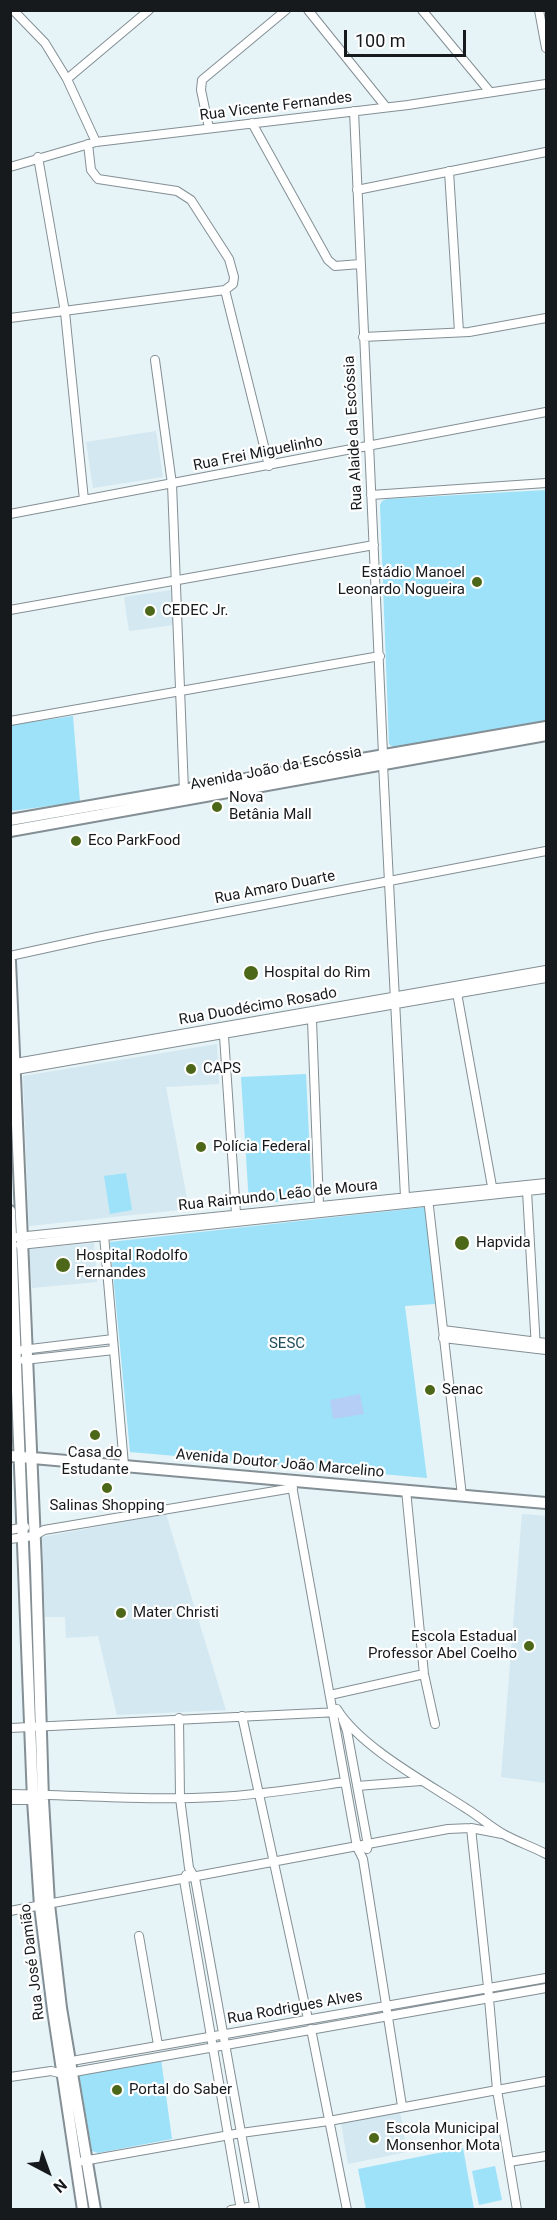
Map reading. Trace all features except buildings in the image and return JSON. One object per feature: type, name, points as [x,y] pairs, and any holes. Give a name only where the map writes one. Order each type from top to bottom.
[{"type":"street","points":[[10,318],[225,290],[234,282],[229,259],[191,200],[177,191],[98,179],[91,170],[92,143],[67,79],[45,43],[13,10]]},
{"type":"street","points":[[67,79],[149,10]]},
{"type":"street","points":[[209,128],[201,90],[202,80],[286,10]]},
{"type":"street","points":[[308,10],[386,107]]},
{"type":"street","points":[[422,10],[490,92]]},
{"type":"street","points":[[539,10],[546,48]]},
{"type":"street","name":"Rua Vicente Fernandes","points":[[10,167],[92,143],[386,107],[546,84]]},
{"type":"street","name":"Rua Alaide da Escóssia","points":[[354,111],[394,1002],[405,1197]]},
{"type":"street","points":[[252,123],[328,260],[335,266],[360,264]]},
{"type":"street","points":[[357,190],[546,152]]},
{"type":"street","points":[[38,158],[65,312],[84,500]]},
{"type":"street","points":[[449,171],[459,332]]},
{"type":"street","points":[[225,290],[270,465]]},
{"type":"street","points":[[363,337],[469,332],[546,318]]},
{"type":"street","points":[[155,360],[172,484],[184,790]]},
{"type":"street","name":"Rua Frei Miguelinho","points":[[10,514],[546,412]]},
{"type":"street","points":[[371,495],[546,483]]},
{"type":"street","points":[[10,610],[374,545]]},
{"type":"street","points":[[10,721],[380,656]]},
{"type":"street","name":"Avenida João da Escóssia","points":[[10,831],[546,727]]},
{"type":"street","name":"Avenida João da Escóssia","points":[[10,820],[184,790],[546,735]]},
{"type":"street","name":"Rua Amaro Duarte","points":[[10,956],[390,879],[546,851]]},
{"type":"street","points":[[10,961],[17,1241]]},
{"type":"street","name":"Rua Duodécimo Rosado","points":[[13,1067],[224,1036],[312,1020],[546,970]]},
{"type":"street","name":"Rua Duodécimo Rosado","points":[[13,1067],[546,978]]},
{"type":"street","points":[[457,993],[493,1191]]},
{"type":"street","points":[[312,1020],[319,1205]]},
{"type":"street","points":[[224,1036],[236,1214]]},
{"type":"street","name":"Rua Raimundo Leão de Moura","points":[[17,1241],[104,1236],[546,1183]]},
{"type":"street","name":"Rua Raimundo Leão de Moura","points":[[493,1191],[546,1189]]},
{"type":"street","points":[[527,1191],[536,1345]]},
{"type":"street","points":[[428,1197],[462,1496]]},
{"type":"street","name":"Rua Raimundo Leão de Moura","points":[[17,1241],[319,1205],[428,1197]]},
{"type":"street","points":[[10,1211],[17,1241]]},
{"type":"street","points":[[104,1236],[124,1465]]},
{"type":"street","name":"Rua José Damião","points":[[17,1241],[22,1355],[21,1457],[32,1532],[36,1728],[45,1905],[82,2161],[95,2210]]},
{"type":"street","points":[[443,1334],[536,1345],[546,1343]]},
{"type":"street","points":[[22,1355],[113,1339]]},
{"type":"street","points":[[536,1345],[546,1350]]},
{"type":"street","points":[[22,1355],[114,1350]]},
{"type":"street","name":"Avenida Doutor João Marcelino","points":[[21,1457],[124,1465],[292,1484],[406,1490],[546,1503]]},
{"type":"street","points":[[10,1539],[32,1532],[292,1484],[331,1698],[347,1731],[368,1845],[363,1859]]},
{"type":"street","points":[[406,1490],[424,1674],[435,1724]]},
{"type":"street","points":[[10,1530],[32,1532]]},
{"type":"street","points":[[331,1698],[424,1674]]},
{"type":"street","points":[[338,1714],[345,1782],[357,1847],[363,1859],[402,2106]]},
{"type":"street","points":[[10,1728],[242,1716],[338,1714],[376,1748],[421,1781],[471,1811],[502,1834],[545,1853]]},
{"type":"street","points":[[242,1716],[308,2019]]},
{"type":"street","points":[[179,1719],[180,1798],[189,1868],[195,1878],[255,2208],[231,2210]]},
{"type":"street","points":[[357,1785],[421,1781]]},
{"type":"street","points":[[10,1794],[40,1797],[180,1798],[259,1794],[345,1782]]},
{"type":"street","points":[[10,1800],[40,1797]]},
{"type":"street","points":[[10,1911],[448,1829],[471,1828],[502,1834]]},
{"type":"street","points":[[471,1828],[488,1987],[496,2090],[517,2210]]},
{"type":"street","points":[[189,1868],[184,1880],[241,2209]]},
{"type":"street","points":[[140,1936],[158,2045]]},
{"type":"street","name":"Rua Rodrigues Alves","points":[[10,2077],[51,2071],[158,2045],[546,1978]]},
{"type":"street","name":"Rua Rodrigues Alves","points":[[67,2067],[214,2046],[546,1988]]},
{"type":"street","points":[[311,2029],[347,2210]]},
{"type":"street","points":[[82,2161],[241,2133],[329,2121],[546,2081]]},
{"type":"street","points":[[509,2162],[546,2156]]},
{"type":"street","name":"Rua José Damião","points":[[82,2161],[83,2210]]},
{"type":"shaded area","points":[[156,431],[163,477],[93,488],[86,442]]},
{"type":"shaded area","name":"CEDEC Jr.","points":[[171,590],[174,625],[129,631],[124,597]]},
{"type":"shaded area","points":[[217,1044],[219,1084],[166,1087],[189,1209],[29,1226],[23,1076]]},
{"type":"shaded area","name":"Hospital Rodolfo Fernandes","points":[[94,1243],[97,1282],[32,1288],[29,1249]]},
{"type":"shaded area","points":[[360,1394],[364,1414],[333,1419],[330,1400]]},
{"type":"shaded area","name":"Mater Christi","points":[[166,1514],[226,1710],[117,1715],[98,1636],[66,1638],[65,1617],[45,1617],[42,1537]]},
{"type":"shaded area","name":"Escola Estadual Professor Abel Coelho","points":[[522,1514],[546,1516],[546,1783],[501,1777]]},
{"type":"shaded area","name":"Escola Municipal Monsenhor Mota","points":[[400,2112],[407,2152],[348,2164],[341,2123]]},
{"type":"green space","points":[[546,490],[546,721],[394,748],[389,744],[380,505],[382,501]]},
{"type":"green space","points":[[73,716],[80,802],[11,811],[11,725]]},
{"type":"green space","points":[[306,1074],[312,1199],[249,1204],[241,1077]]},
{"type":"green space","points":[[126,1173],[132,1210],[110,1214],[104,1176]]},
{"type":"green space","name":"SESC","points":[[426,1207],[435,1304],[405,1306],[427,1478],[130,1452],[110,1242]]},
{"type":"green space","points":[[161,2059],[172,2139],[98,2153],[92,2151],[79,2075]]},
{"type":"green space","points":[[463,2148],[474,2209],[366,2209],[358,2169]]},
{"type":"green space","points":[[495,2166],[502,2200],[479,2205],[472,2171]]},
{"type":"place","name":"Estádio Manoel Leonardo Nogueira","points":[[477,582]]},
{"type":"place","name":"CEDEC Jr.","points":[[150,611]]},
{"type":"place","name":"Nova Betânia Mall","points":[[217,807]]},
{"type":"place","name":"Eco ParkFood","points":[[76,841]]},
{"type":"place","name":"Hospital do Rim","points":[[251,973]]},
{"type":"place","name":"CAPS","points":[[191,1069]]},
{"type":"place","name":"Polícia Federal","points":[[201,1147]]},
{"type":"place","name":"Hapvida","points":[[462,1243]]},
{"type":"place","name":"Hospital Rodolfo Fernandes","points":[[63,1265]]},
{"type":"place","name":"Senac","points":[[430,1390]]},
{"type":"place","name":"Casa do Estudante","points":[[95,1435]]},
{"type":"place","name":"Salinas Shopping","points":[[107,1488]]},
{"type":"place","name":"Mater Christi","points":[[121,1613]]},
{"type":"place","name":"Escola Estadual Professor Abel Coelho","points":[[529,1646]]},
{"type":"place","name":"Portal do Saber","points":[[117,2090]]},
{"type":"place","name":"Escola Municipal Monsenhor Mota","points":[[374,2138]]}]
